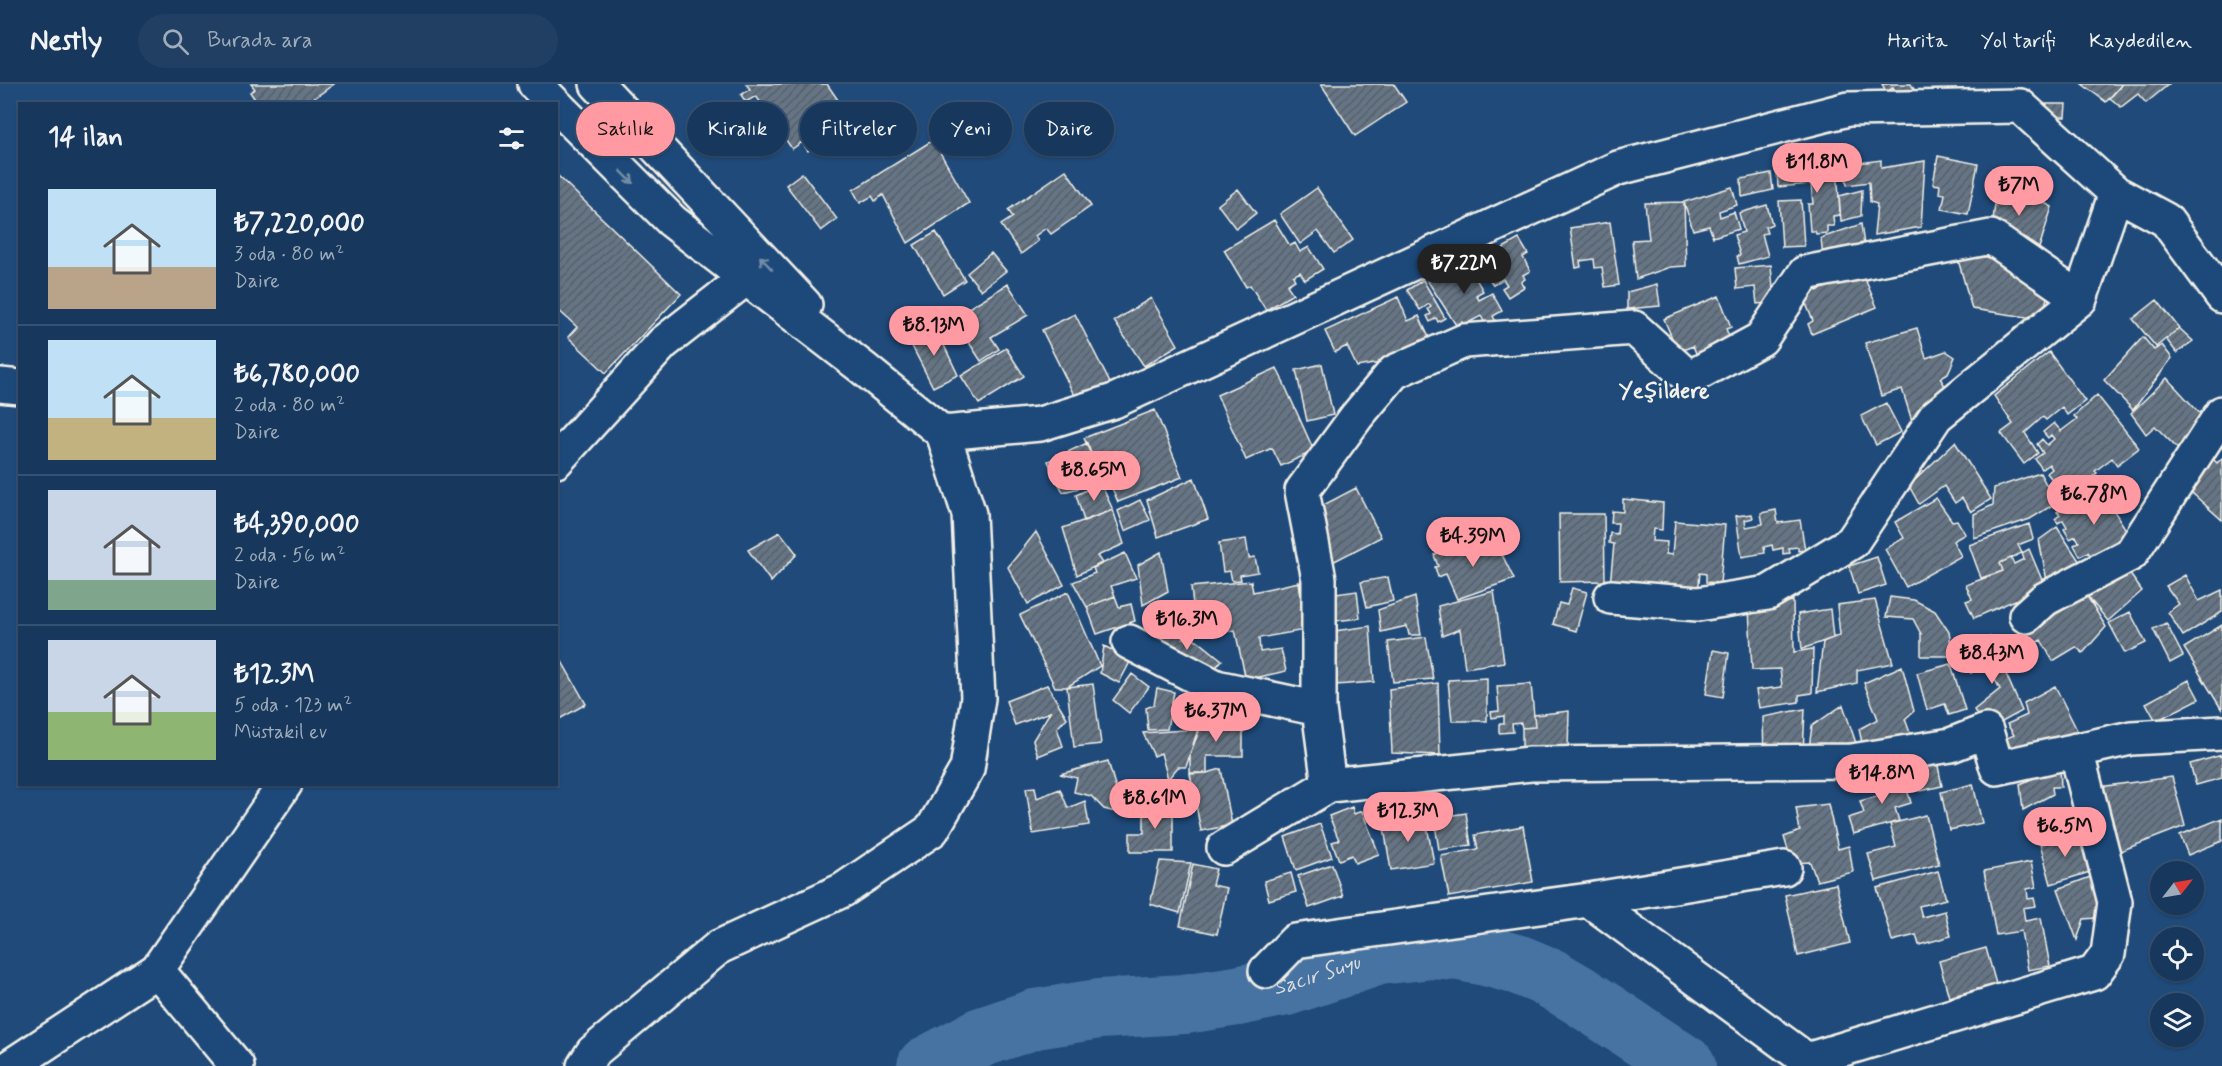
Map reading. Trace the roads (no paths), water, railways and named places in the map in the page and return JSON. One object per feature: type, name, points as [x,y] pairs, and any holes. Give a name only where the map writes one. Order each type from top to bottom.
[{"type":"street","points":[[536,84],[554,102]]},
{"type":"street","points":[[597,84],[863,368]]},
{"type":"street","points":[[942,433],[1040,424],[1114,401],[1618,168],[1848,109],[2022,95],[2116,193],[2166,220],[2222,296]]},
{"type":"street","points":[[558,106],[672,222],[863,368],[942,433],[969,514],[978,698],[967,769],[932,830],[843,890],[719,947],[593,1052],[584,1066]]},
{"type":"street","points":[[1611,597],[1698,604],[1768,594],[1852,542],[1936,416],[2080,299],[2116,193]]},
{"type":"street","points":[[1329,785],[1319,709],[1319,579],[1302,491],[1394,372],[1464,341],[1634,328],[1689,378],[1761,339],[1805,273],[1991,237],[2080,299]]},
{"type":"street","points":[[558,459],[663,343],[745,279]]},
{"type":"street","points":[[0,385],[18,387]]},
{"type":"street","points":[[2026,616],[2045,599],[2131,554],[2222,413]]},
{"type":"street","points":[[1129,642],[1216,687],[1319,709]]},
{"type":"street","points":[[1224,848],[1329,785],[1531,764],[1852,761],[1951,745],[1986,731],[1997,768],[2131,738],[2222,733]]},
{"type":"street","points":[[1589,900],[1807,1063],[2094,973],[2108,954],[2115,902],[2076,750]]},
{"type":"street","points":[[12,1066],[157,970],[284,786]]},
{"type":"street","points":[[1266,971],[1295,941],[1589,900],[1784,868]]},
{"type":"street","points":[[157,970],[237,1066]]},
{"type":"waterway","name":"Sacır Suyu","points":[[927,1066],[982,1037],[1035,1019],[1099,1009],[1184,1004],[1237,996],[1286,986],[1379,955],[1432,949],[1486,956],[1519,965],[1550,978],[1686,1066]]},
{"type":"district","name":"Yeşildere","points":[[1664,392]]}]
